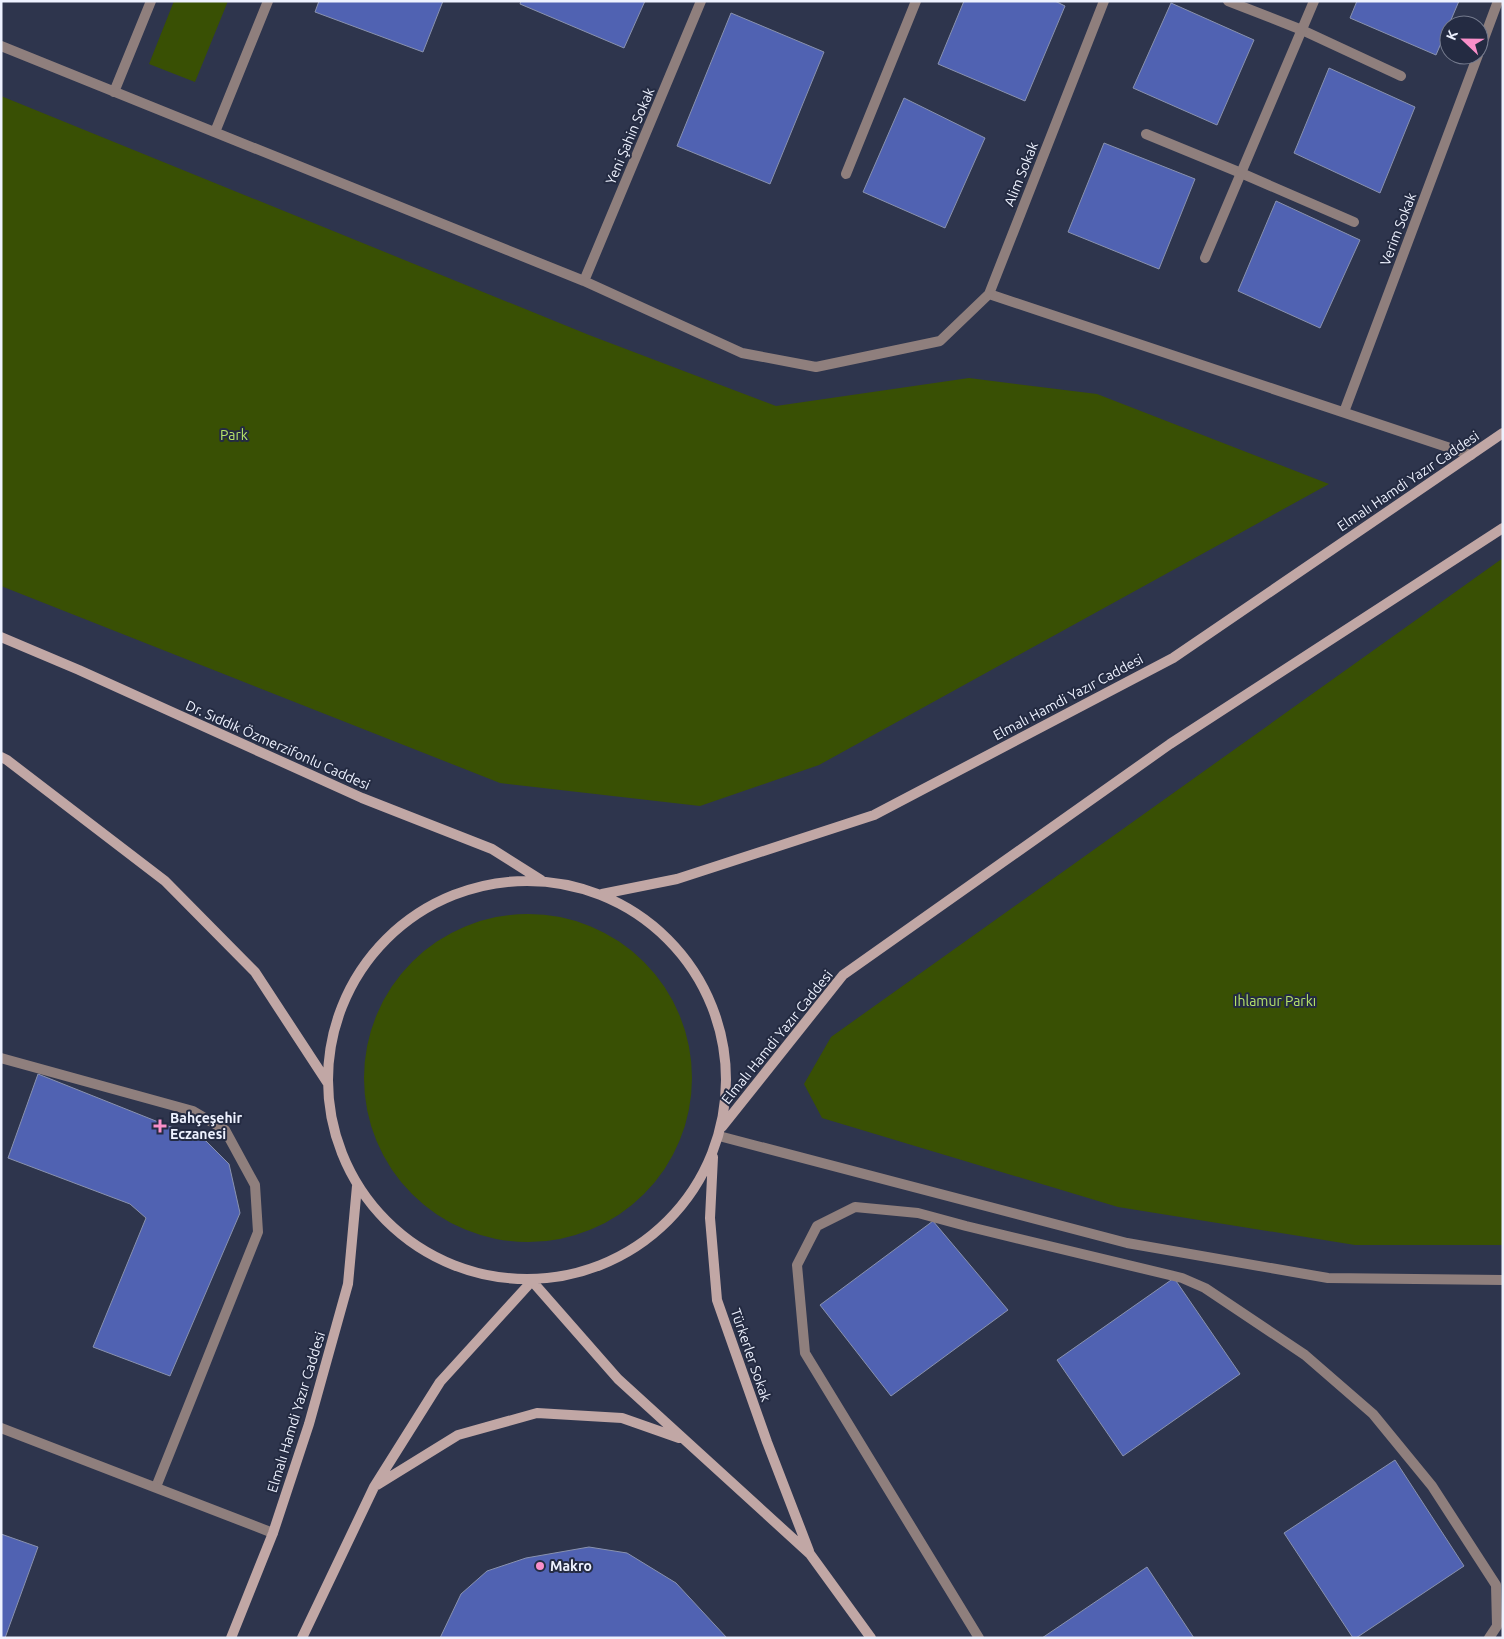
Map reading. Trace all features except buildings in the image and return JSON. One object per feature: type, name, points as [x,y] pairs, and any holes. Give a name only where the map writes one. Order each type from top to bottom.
[{"type":"main road","name":"Elmalı Hamdi Yazır Caddesi","points":[[602,894],[677,879],[874,815],[1173,658],[1503,433]]},
{"type":"main road","name":"Elmalı Hamdi Yazır Caddesi","points":[[720,1132],[843,975],[1170,744],[1503,528]]},
{"type":"main road","name":"Dr. Sıddık Özmerzifonlu Caddesi","points":[[1,637],[79,670],[362,798],[492,849],[541,880]]},
{"type":"main road","points":[[1,757],[164,881],[255,972],[327,1082]]},
{"type":"main road","points":[[541,880],[602,894],[651,923],[691,964],[716,1015],[727,1071],[720,1132],[713,1155],[683,1205],[641,1245],[590,1270],[532,1281],[481,1275],[432,1257],[390,1226],[357,1186],[335,1136],[327,1082],[334,1028],[356,977],[390,934],[435,902],[487,884],[541,880]]},
{"type":"main road","name":"Türkerler Sokak","points":[[713,1155],[710,1218],[717,1300],[767,1442],[810,1554]]},
{"type":"main road","name":"Elmalı Hamdi Yazır Caddesi","points":[[231,1638],[273,1533],[309,1424],[348,1284],[357,1186]]},
{"type":"main road","points":[[302,1638],[374,1487],[440,1382],[532,1281]]},
{"type":"main road","name":"Türkerler Sokak","points":[[532,1281],[618,1379],[810,1554],[871,1638]]},
{"type":"main road","points":[[374,1487],[458,1435],[537,1412],[622,1418],[684,1440]]},
{"type":"street","points":[[114,92],[152,1]]},
{"type":"street","points":[[215,132],[268,1]]},
{"type":"street","name":"Yeni Şahin Sokak","points":[[584,281],[701,1]]},
{"type":"street","points":[[846,174],[916,1]]},
{"type":"street","name":"Alim Sokak","points":[[584,281],[742,352],[816,367],[940,342],[988,294],[1104,1]]},
{"type":"street","points":[[1228,1],[1302,30],[1401,76]]},
{"type":"street","points":[[1205,258],[1314,1]]},
{"type":"street","name":"Verim Sokak","points":[[1489,24],[1498,1]]},
{"type":"street","points":[[1,46],[584,281]]},
{"type":"street","name":"Verim Sokak","points":[[1344,412],[1474,65]]},
{"type":"street","points":[[1146,134],[1354,222]]},
{"type":"street","points":[[988,294],[1471,455]]},
{"type":"street","points":[[1,1058],[193,1111],[225,1130],[255,1184],[258,1232],[156,1487]]},
{"type":"street","points":[[720,1132],[1127,1243],[1328,1278],[1503,1280]]},
{"type":"street","points":[[979,1638],[805,1353],[797,1265],[817,1226],[855,1207],[918,1213],[1182,1278],[1205,1288],[1305,1355],[1374,1414],[1432,1486],[1496,1585],[1497,1626],[1489,1638]]},
{"type":"street","points":[[1,1428],[273,1533]]},
{"type":"green space","points":[[174,1],[228,1],[195,82],[149,64]]},
{"type":"green space","name":"Park","points":[[1,96],[589,335],[776,406],[969,378],[1097,394],[1329,484],[819,765],[700,806],[500,783],[1,586]]},
{"type":"green space","name":"Ihlamur Parkı","points":[[1503,558],[1503,1245],[1355,1245],[1118,1207],[822,1118],[804,1084],[831,1037]]},
{"type":"green space","points":[[528,914],[560,917],[591,927],[619,942],[644,962],[664,987],[679,1015],[689,1046],[692,1078],[689,1110],[679,1141],[664,1169],[644,1194],[619,1214],[591,1229],[560,1239],[528,1242],[496,1239],[465,1229],[437,1214],[412,1194],[392,1169],[377,1141],[367,1110],[364,1078],[367,1046],[377,1015],[392,987],[412,962],[437,942],[465,927],[496,917]]},
{"type":"place","name":"Bahçeşehir Eczanesi","points":[[160,1126]]},
{"type":"place","name":"Makro","points":[[540,1566]]}]
